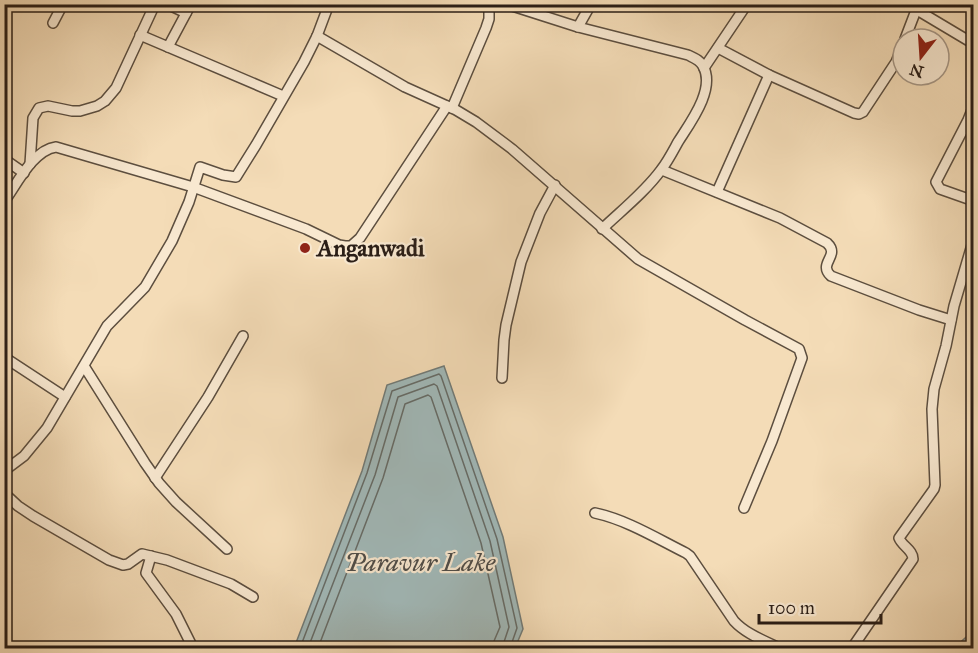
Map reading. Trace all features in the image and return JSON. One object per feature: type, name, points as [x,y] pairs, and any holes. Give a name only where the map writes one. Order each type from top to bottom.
[{"type":"street","points":[[53,23],[63,4]]},
{"type":"street","points":[[30,164],[33,118],[39,108],[48,106],[80,111],[105,101],[116,88],[155,4]]},
{"type":"street","points":[[167,4],[188,9],[168,47]]},
{"type":"street","points":[[4,471],[24,456],[47,428],[107,326],[145,287],[172,242],[189,202],[200,167],[236,177],[304,62],[329,4]]},
{"type":"street","points":[[4,202],[30,164],[41,153],[56,147],[193,188],[306,229],[339,245],[351,246],[360,238],[450,107],[486,28],[489,4]]},
{"type":"street","points":[[506,4],[578,27],[688,55],[699,61],[704,68],[706,81],[700,106],[662,170],[602,229]]},
{"type":"street","points":[[578,27],[591,4]]},
{"type":"street","points":[[704,68],[747,4]]},
{"type":"street","points":[[910,27],[918,7],[974,44]]},
{"type":"street","points":[[140,35],[283,96]]},
{"type":"street","points":[[317,36],[405,87],[450,107],[476,122],[555,185],[638,259],[796,347],[801,352],[802,358],[772,441],[744,508]]},
{"type":"street","points":[[718,48],[769,75],[859,114],[863,112],[891,70]]},
{"type":"street","points":[[717,192],[769,75]]},
{"type":"street","points":[[974,105],[936,182],[940,189],[974,201]]},
{"type":"street","points":[[4,159],[24,173]]},
{"type":"street","points":[[662,170],[780,219],[827,243],[831,246],[832,252],[826,270],[831,276],[951,320]]},
{"type":"street","points":[[502,378],[509,308],[521,262],[540,213],[555,185]]},
{"type":"street","points":[[852,648],[913,559],[913,555],[899,538],[934,489],[932,409],[934,389],[974,238]]},
{"type":"street","points":[[155,477],[208,397],[243,336]]},
{"type":"street","points":[[4,357],[65,397]]},
{"type":"street","points":[[84,366],[155,477],[176,502],[227,549]]},
{"type":"street","points":[[4,493],[33,516],[109,560],[123,565],[142,554],[167,560],[231,584],[253,597]]},
{"type":"street","points":[[595,513],[620,520],[686,553],[734,621],[744,631],[779,648]]},
{"type":"street","points":[[151,556],[146,573],[176,614],[193,648]]},
{"type":"water","name":"Paravur Lake","points":[[444,366],[503,537],[523,629],[515,648],[294,648],[362,471],[387,385]]},
{"type":"water","points":[[973,631],[973,648],[954,648]]},
{"type":"place","name":"Anganwadi","points":[[305,248]]}]
